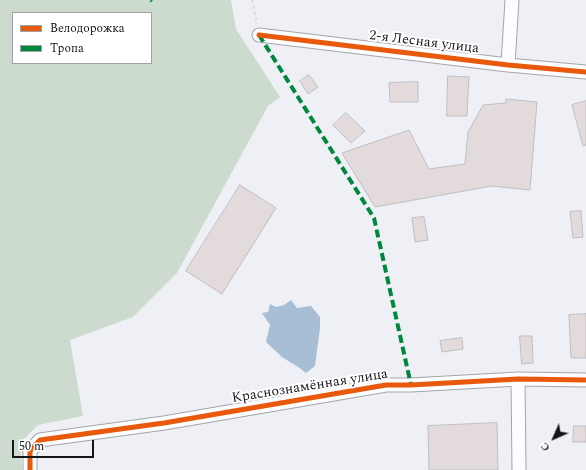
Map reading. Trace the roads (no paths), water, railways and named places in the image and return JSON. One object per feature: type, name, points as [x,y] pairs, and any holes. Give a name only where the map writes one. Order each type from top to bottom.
[{"type":"street","points":[[508,65],[512,0]]},
{"type":"street","name":"2-я Лесная улица","points":[[259,35],[508,65],[586,72]]},
{"type":"street","points":[[518,379],[519,470]]},
{"type":"street","name":"Краснознамённая улица","points":[[30,470],[30,451],[40,440],[164,423],[386,385],[518,379],[586,380]]},
{"type":"water","points":[[291,300],[297,308],[311,306],[320,317],[315,366],[306,373],[282,357],[266,342],[270,325],[262,313],[268,312],[270,304],[276,307],[284,305]]}]
